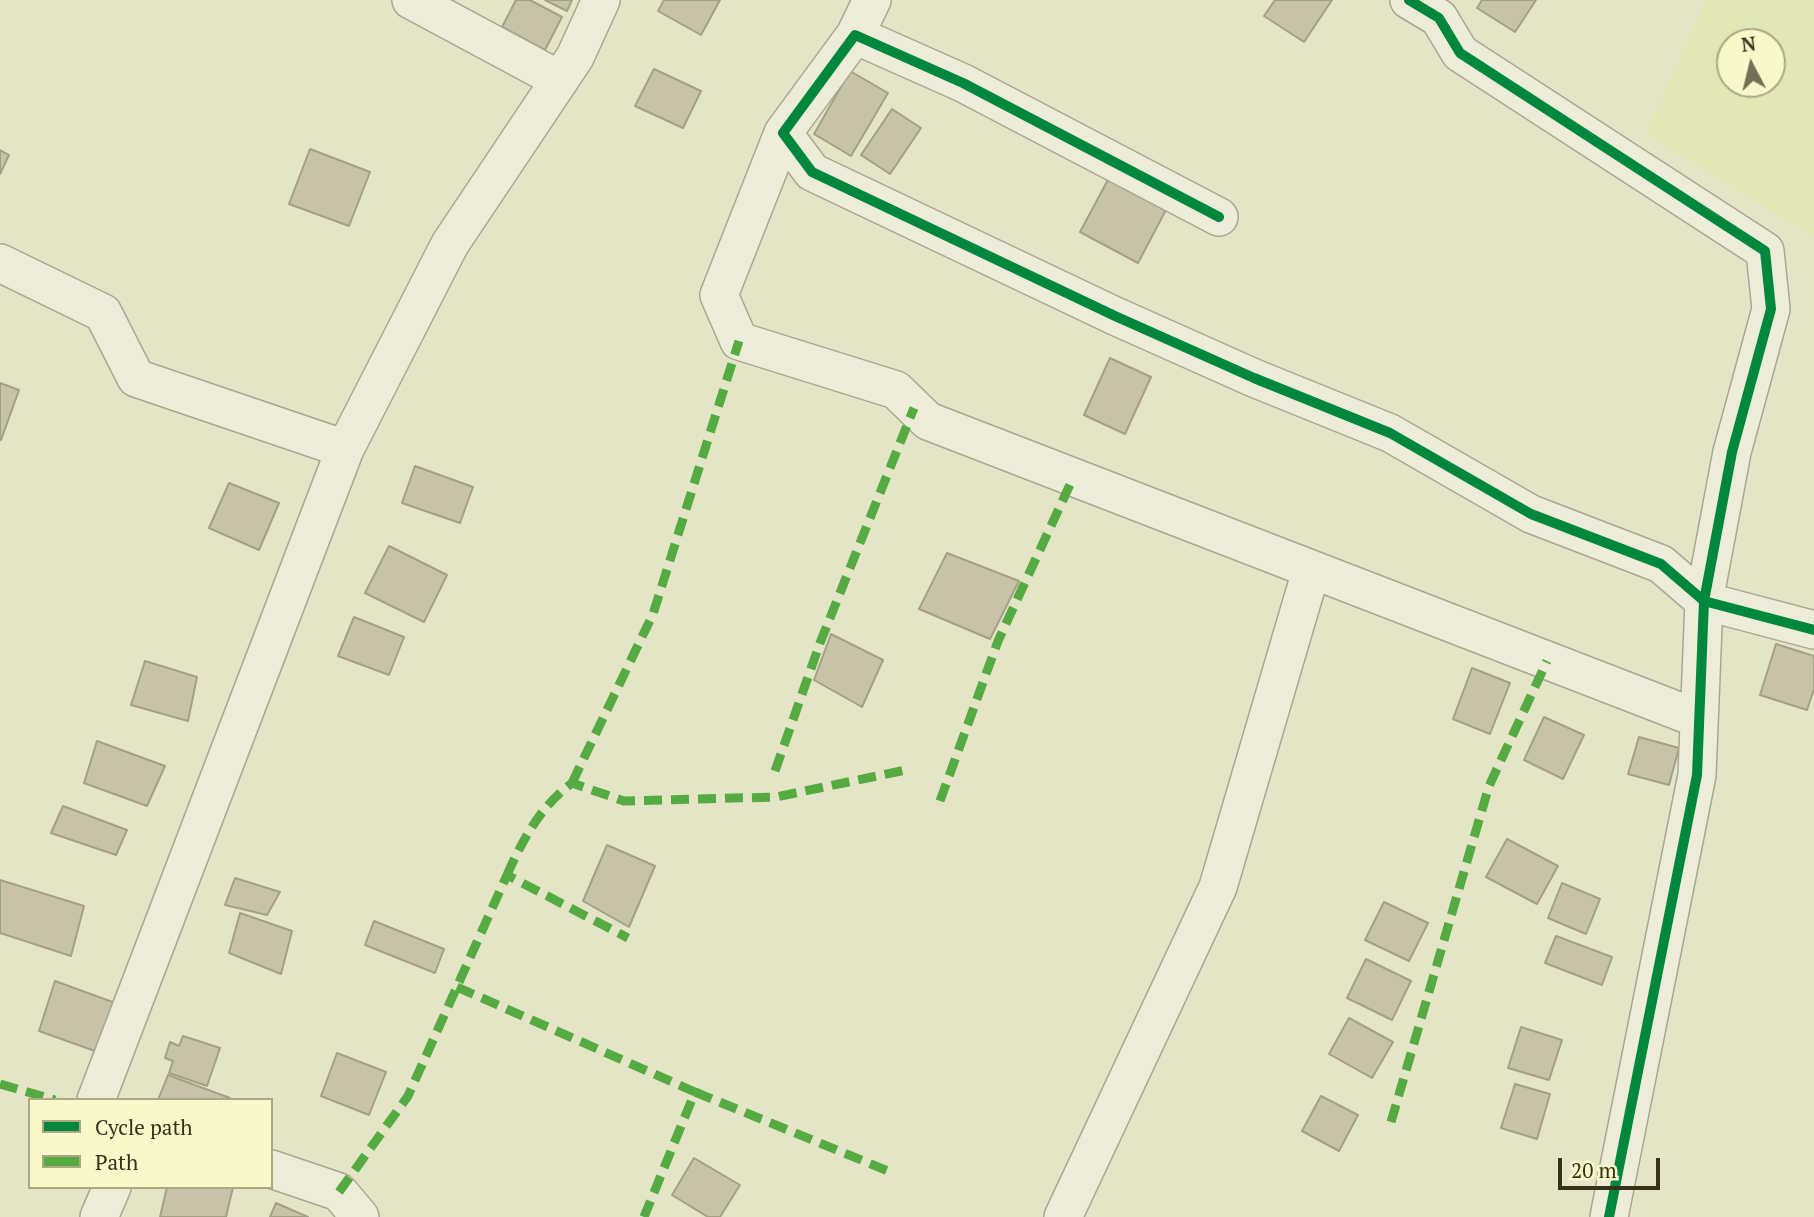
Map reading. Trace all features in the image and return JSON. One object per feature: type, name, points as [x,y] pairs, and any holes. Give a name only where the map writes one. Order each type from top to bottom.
[{"type":"street","points":[[411,0],[560,80]]},
{"type":"street","points":[[97,1098],[345,449],[450,244],[575,57],[601,0]]},
{"type":"street","points":[[872,0],[855,35],[783,133],[719,295],[739,341],[896,390],[928,421],[1699,719]]},
{"type":"street","points":[[1409,0],[1439,18],[1460,53],[1765,251],[1771,309],[1732,452],[1704,601],[1697,775],[1609,1217]]},
{"type":"street","points":[[855,35],[963,83],[1219,217]]},
{"type":"street","points":[[783,133],[812,172],[1254,379],[1390,433],[1531,514],[1661,564],[1704,601],[1814,631]]},
{"type":"street","points":[[0,263],[103,313],[136,377],[345,449]]},
{"type":"street","points":[[1062,1217],[1218,887],[1311,571]]},
{"type":"street","points":[[273,1170],[340,1192],[360,1217]]},
{"type":"street","points":[[99,1217],[111,1189]]},
{"type":"green space","points":[[1706,0],[1814,0],[1814,237],[1645,134]]},
{"type":"building","points":[[516,0],[530,0],[562,17],[545,50],[502,27]]},
{"type":"building","points":[[545,0],[572,0],[567,11]]},
{"type":"building","points":[[664,0],[720,0],[701,35],[658,11]]},
{"type":"building","points":[[1275,0],[1332,0],[1304,42],[1264,16]]},
{"type":"building","points":[[1482,0],[1536,0],[1515,32],[1477,8]]},
{"type":"building","points":[[654,69],[701,91],[683,128],[635,106]]},
{"type":"building","points":[[850,71],[888,93],[851,156],[814,134]]},
{"type":"building","points":[[892,109],[921,128],[890,174],[861,155]]},
{"type":"building","points":[[310,149],[370,172],[349,226],[289,204]]},
{"type":"building","points":[[0,150],[9,155],[0,174]]},
{"type":"building","points":[[1110,176],[1168,206],[1138,263],[1080,232]]},
{"type":"building","points":[[1110,358],[1151,377],[1125,434],[1084,415]]},
{"type":"building","points":[[0,383],[19,390],[1,440],[0,440]]},
{"type":"building","points":[[415,466],[473,487],[460,523],[402,503]]},
{"type":"building","points":[[229,483],[279,503],[259,550],[209,528]]},
{"type":"building","points":[[389,546],[447,575],[424,622],[365,593]]},
{"type":"building","points":[[947,553],[1019,581],[990,639],[919,609]]},
{"type":"building","points":[[354,617],[404,637],[389,675],[338,656]]},
{"type":"building","points":[[831,634],[883,660],[862,707],[814,680]]},
{"type":"building","points":[[1776,644],[1814,656],[1814,689],[1807,710],[1760,695]]},
{"type":"building","points":[[145,661],[197,677],[188,721],[131,705]]},
{"type":"building","points":[[1472,668],[1510,683],[1490,734],[1453,719]]},
{"type":"building","points":[[1544,717],[1584,735],[1563,779],[1524,760]]},
{"type":"building","points":[[1639,737],[1679,748],[1669,785],[1628,774]]},
{"type":"building","points":[[97,741],[165,766],[147,806],[84,783]]},
{"type":"building","points":[[63,806],[127,830],[116,855],[51,833]]},
{"type":"building","points":[[1507,839],[1558,866],[1537,904],[1486,877]]},
{"type":"building","points":[[607,845],[655,866],[629,927],[583,901]]},
{"type":"building","points":[[235,878],[280,892],[267,915],[225,905]]},
{"type":"building","points":[[0,880],[84,906],[71,956],[0,933]]},
{"type":"building","points":[[1562,883],[1600,899],[1586,934],[1548,918]]},
{"type":"building","points":[[1384,902],[1428,923],[1409,961],[1365,940]]},
{"type":"building","points":[[240,913],[292,931],[281,974],[229,953]]},
{"type":"building","points":[[374,921],[444,949],[435,973],[365,945]]},
{"type":"building","points":[[1556,936],[1612,957],[1602,985],[1545,963]]},
{"type":"building","points":[[1366,959],[1411,981],[1392,1020],[1347,998]]},
{"type":"building","points":[[55,981],[118,1004],[106,1055],[39,1031]]},
{"type":"building","points":[[1349,1018],[1393,1042],[1372,1078],[1329,1054]]},
{"type":"building","points":[[1521,1027],[1562,1040],[1549,1080],[1508,1068]]},
{"type":"building","points":[[183,1036],[220,1048],[207,1086],[169,1073],[173,1061],[165,1058],[170,1042],[179,1046]]},
{"type":"building","points":[[337,1053],[386,1072],[369,1115],[321,1096]]},
{"type":"building","points":[[168,1075],[230,1098],[159,1098]]},
{"type":"building","points":[[1515,1084],[1550,1094],[1537,1139],[1501,1128]]},
{"type":"building","points":[[1321,1096],[1358,1115],[1339,1151],[1302,1131]]},
{"type":"building","points":[[694,1158],[740,1185],[720,1217],[708,1217],[672,1195]]},
{"type":"building","points":[[167,1189],[233,1189],[226,1217],[160,1217]]},
{"type":"building","points":[[276,1203],[308,1217],[270,1217]]},
{"type":"marked path","points":[[572,783],[653,614],[739,341]]},
{"type":"marked path","points":[[775,771],[820,643],[914,408]]},
{"type":"marked path","points":[[940,801],[998,641],[1073,478]]},
{"type":"marked path","points":[[1391,1122],[1489,786],[1547,661]]},
{"type":"marked path","points":[[507,875],[534,824],[551,802],[572,783],[624,801],[776,797],[906,770]]},
{"type":"marked path","points":[[339,1192],[408,1096],[507,875],[628,938]]},
{"type":"marked path","points":[[457,987],[695,1092],[644,1217]]},
{"type":"marked path","points":[[0,1084],[48,1098]]},
{"type":"marked path","points":[[695,1092],[893,1173]]},
{"type":"cycle path","points":[[1409,0],[1439,18],[1460,53],[1765,251],[1771,309],[1732,452],[1704,601],[1697,775],[1609,1217]]},
{"type":"cycle path","points":[[1219,217],[963,83],[855,35],[783,133],[812,172],[1115,316],[1254,378],[1390,433],[1531,514],[1661,564],[1704,601],[1814,630]]}]
